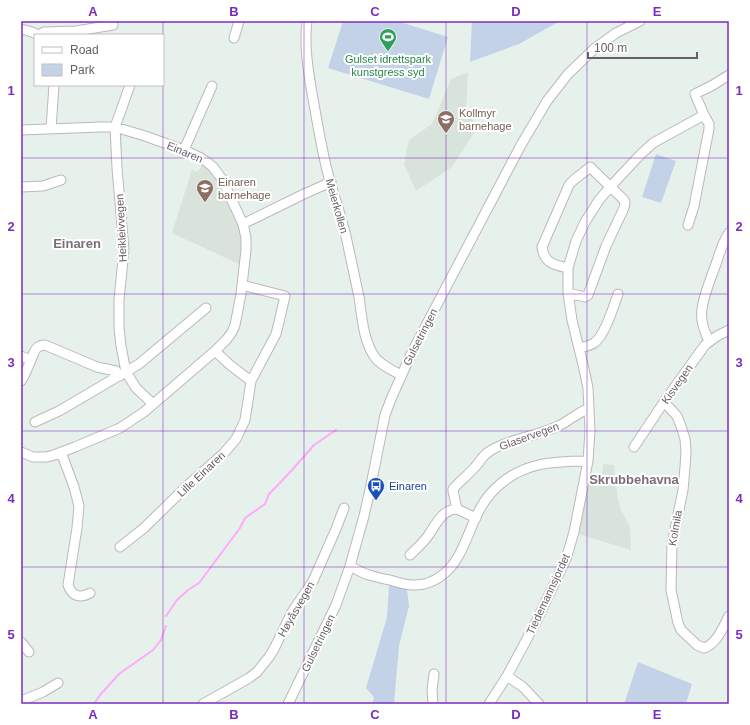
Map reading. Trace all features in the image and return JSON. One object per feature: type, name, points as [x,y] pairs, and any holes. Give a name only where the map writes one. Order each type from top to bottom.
[{"type":"street","points":[[234,38],[239,21]]},
{"type":"street","name":"Meierkollen","points":[[307,21],[307,63],[316,113],[328,173],[347,238],[365,333],[368,343],[379,362],[401,375]]},
{"type":"street","name":"Gulsetringen","points":[[288,704],[336,605],[350,566],[367,501],[385,415],[420,334],[521,145],[547,101],[568,74],[594,49],[616,33],[640,21]]},
{"type":"street","points":[[40,34],[44,32],[76,31],[113,25]]},
{"type":"street","points":[[21,29],[36,34]]},
{"type":"street","points":[[688,225],[694,206],[709,129],[709,124],[695,94],[729,75]]},
{"type":"street","points":[[50,129],[54,86]]},
{"type":"street","name":"Heikleivvegen","points":[[123,374],[119,328],[119,300],[124,250],[117,168],[116,127],[130,86]]},
{"type":"street","points":[[184,150],[212,86]]},
{"type":"street","points":[[350,566],[368,575],[406,585],[427,584],[443,575],[450,569],[460,554],[480,509],[491,493],[500,484],[518,472],[538,464],[551,462],[588,461],[590,439],[588,388],[572,320],[568,293],[568,268],[576,241],[582,226],[611,186],[650,145],[704,115]]},
{"type":"street","name":"Einaren","points":[[21,130],[116,127],[135,132],[199,157],[208,162],[222,179],[243,224],[246,238],[246,250],[238,315],[232,332],[215,351],[137,417],[120,428],[51,456],[33,458],[21,452]]},
{"type":"street","points":[[568,268],[550,263],[543,252],[542,246],[571,181],[583,174],[590,167],[623,198],[625,202],[624,208],[606,246],[588,295],[582,297],[568,293]]},
{"type":"street","points":[[21,187],[43,186],[61,180]]},
{"type":"street","points":[[243,224],[331,182]]},
{"type":"street","points":[[709,341],[703,328],[702,308],[721,250],[729,233]]},
{"type":"street","name":"Lille Einaren","points":[[120,547],[144,528],[236,440],[245,420],[251,381],[276,334],[285,296],[242,285]]},
{"type":"street","points":[[579,348],[594,343],[597,340],[608,322],[618,294]]},
{"type":"street","points":[[35,422],[58,411],[139,364],[206,308]]},
{"type":"street","name":"Kisvegen","points":[[634,447],[705,345],[709,341],[729,330]]},
{"type":"street","points":[[21,381],[35,350],[37,347],[45,344],[97,367],[123,374],[153,404]]},
{"type":"street","points":[[215,351],[251,381]]},
{"type":"street","points":[[21,356],[31,360]]},
{"type":"street","name":"Kolmila","points":[[664,402],[677,416],[685,438],[686,451],[686,467],[672,544],[670,590],[676,617],[681,630],[697,645],[704,648],[710,645],[721,633],[729,616]]},
{"type":"street","name":"Glaservegen","points":[[457,509],[453,489],[488,453],[495,448],[555,427],[585,410],[589,410]]},
{"type":"street","points":[[61,452],[74,487],[79,506],[68,585],[70,590],[78,596],[86,596],[90,594]]},
{"type":"street","name":"Tiedemannsjordet","points":[[489,704],[507,676],[536,622],[566,559],[574,532],[588,461]]},
{"type":"street","name":"Høyåsvegen","points":[[203,704],[253,675],[262,666],[274,649],[292,612],[313,581],[344,508]]},
{"type":"street","points":[[410,555],[425,540],[440,518],[453,509],[457,509],[476,518]]},
{"type":"street","points":[[21,642],[29,652]]},
{"type":"street","points":[[433,704],[432,690],[434,674]]},
{"type":"street","points":[[507,676],[523,687],[539,704]]},
{"type":"street","points":[[21,701],[43,692],[58,683]]},
{"type":"shaded area","name":"Kollmyr barnehage","points":[[468,72],[466,111],[478,127],[452,167],[416,191],[404,164],[409,140],[432,124],[451,79]]},
{"type":"shaded area","name":"Einaren barnehage","points":[[202,165],[212,172],[216,178],[240,228],[242,247],[241,265],[172,233],[192,170],[198,172]]},
{"type":"shaded area","points":[[603,464],[614,465],[618,500],[621,510],[630,527],[631,550],[578,534],[590,473],[602,474]]},
{"type":"green space","name":"Gulset idrettspark kunstgress syd","points":[[343,21],[397,21],[448,37],[429,99],[328,68]]},
{"type":"green space","points":[[472,21],[560,21],[519,44],[470,62]]},
{"type":"green space","points":[[656,154],[676,161],[661,203],[642,197]]},
{"type":"green space","points":[[389,585],[407,589],[409,606],[399,646],[394,704],[372,704],[374,697],[366,688],[387,617]]},
{"type":"green space","points":[[638,662],[692,684],[686,704],[624,704]]},
{"type":"waterway","points":[[166,616],[177,600],[199,583],[240,528],[245,518],[265,504],[269,494],[314,445],[336,430]]},
{"type":"waterway","points":[[94,704],[119,674],[153,650],[161,640],[166,626]]},
{"type":"place","name":"Gulset idrettspark kunstgress syd","points":[[388,52]]},
{"type":"place","name":"Kollmyr barnehage","points":[[446,134]]},
{"type":"place","name":"Einaren barnehage","points":[[205,203]]},
{"type":"place","name":"Einaren","points":[[376,501]]},
{"type":"district","name":"Einaren","points":[[77,243]]},
{"type":"district","name":"Skrubbehavna","points":[[634,479]]}]
